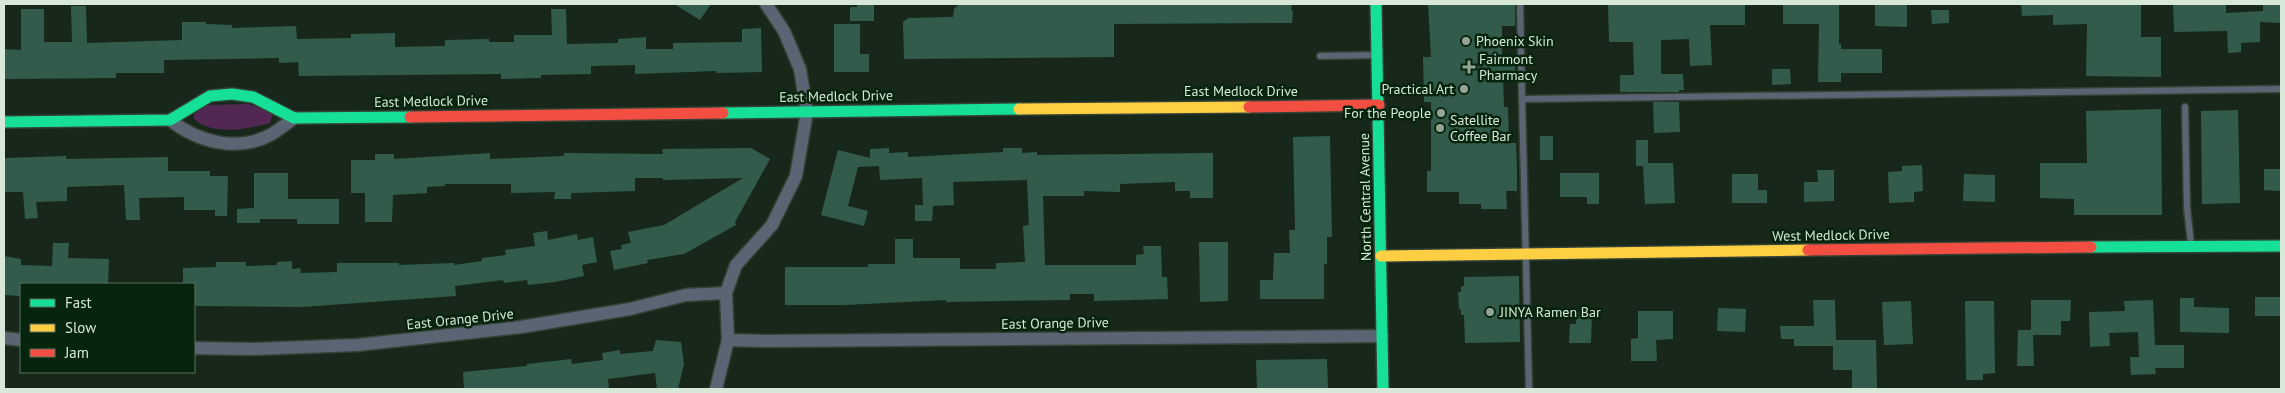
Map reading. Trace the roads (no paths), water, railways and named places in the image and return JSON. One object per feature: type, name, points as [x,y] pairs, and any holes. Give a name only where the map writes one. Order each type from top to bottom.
[{"type":"street","points":[[716,389],[728,340],[726,293],[736,265],[772,225],[796,176],[807,112],[800,68],[784,31],[766,4]]},
{"type":"street","name":"North Central Avenue","points":[[1376,4],[1383,389]]},
{"type":"street","name":"East Medlock Drive","points":[[170,120],[210,96],[232,94],[253,97],[294,118],[1379,105]]},
{"type":"street","points":[[4,122],[170,120],[185,132],[201,139],[223,143],[246,142],[271,134],[294,118]]},
{"type":"street","name":"West Medlock Drive","points":[[1381,256],[2191,245],[2281,246]]},
{"type":"street","name":"East Orange Drive","points":[[195,348],[251,349],[357,345],[521,328],[613,312],[686,295],[726,293]]},
{"type":"street","name":"East Orange Drive","points":[[728,340],[1382,336]]},
{"type":"street","points":[[4,338],[20,340]]},
{"type":"lane","points":[[1520,4],[1529,389]]},
{"type":"lane","points":[[1320,56],[1377,55]]},
{"type":"lane","points":[[1522,99],[2281,88]]},
{"type":"lane","points":[[2185,107],[2187,208],[2191,245]]},
{"type":"place","name":"Phoenix Skin","points":[[1466,41]]},
{"type":"place","name":"Fairmont Pharmacy","points":[[1469,67]]},
{"type":"place","name":"Practical Art","points":[[1464,89]]},
{"type":"place","name":"For the People","points":[[1441,113]]},
{"type":"place","name":"Satellite Coffee Bar","points":[[1440,128]]},
{"type":"place","name":"JINYA Ramen Bar","points":[[1490,312]]}]
